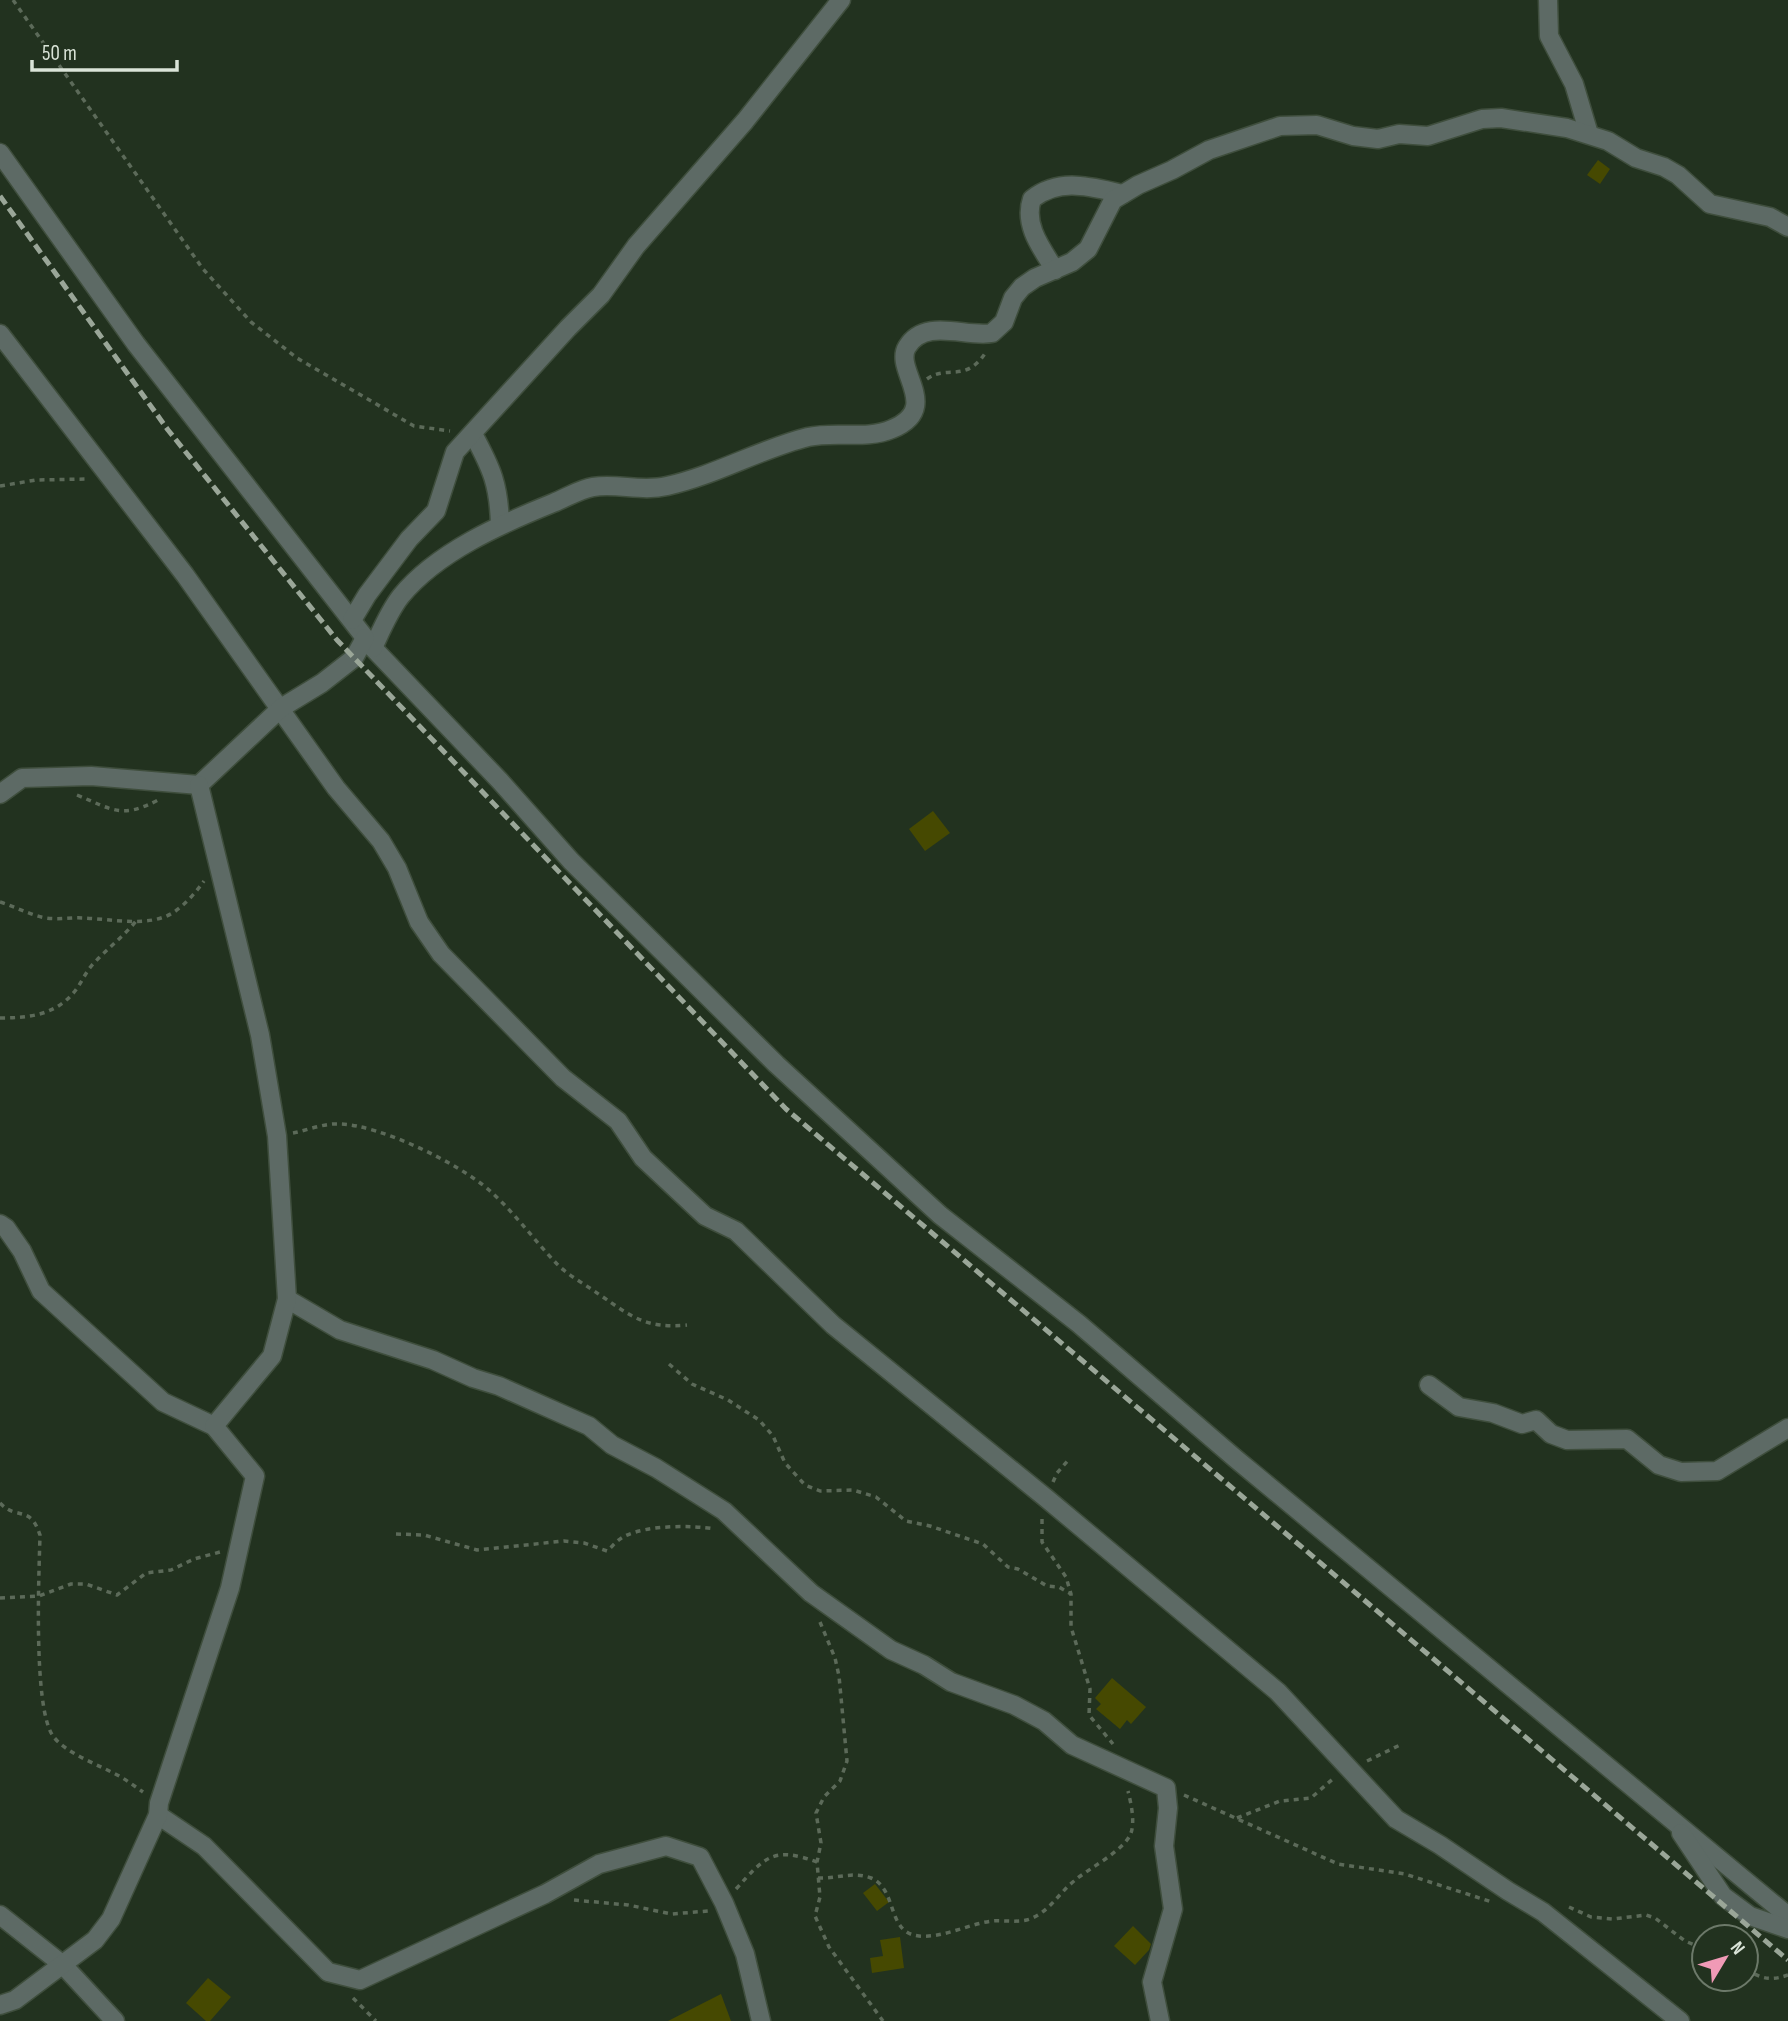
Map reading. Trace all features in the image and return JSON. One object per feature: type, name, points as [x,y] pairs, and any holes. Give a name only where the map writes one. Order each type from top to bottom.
[{"type":"street","points":[[352,620],[402,547],[433,516],[451,458],[461,444],[601,296],[636,246],[745,121],[841,0]]},
{"type":"street","points":[[1548,0],[1549,36],[1574,84],[1589,134]]},
{"type":"street","points":[[0,794],[22,778],[91,776],[199,785],[281,708],[354,658],[369,643],[400,597],[431,567],[500,525],[592,487],[627,489],[665,486],[704,476],[809,437],[894,429],[907,418],[915,406],[915,391],[904,356],[905,349],[914,339],[937,331],[992,333],[1004,322],[1013,298],[1022,287],[1035,278],[1072,262],[1088,249],[1113,200],[1209,150],[1280,126],[1317,125],[1353,136],[1378,139],[1399,134],[1428,136],[1482,119],[1501,118],[1567,128],[1608,141],[1636,158],[1664,166],[1710,204],[1770,218],[1788,227]]},
{"type":"street","points":[[0,153],[136,344],[369,643],[500,780],[571,860],[776,1064],[940,1215],[1079,1324],[1236,1459],[1788,1916]]},
{"type":"street","points":[[1055,270],[1030,222],[1032,199],[1038,194],[1066,185],[1123,194]]},
{"type":"street","points":[[0,334],[185,575],[336,788],[381,841],[397,869],[419,922],[441,954],[563,1077],[618,1121],[643,1158],[705,1216],[736,1231],[832,1325],[1046,1498],[1268,1684],[1396,1819],[1543,1912],[1680,2021]]},
{"type":"street","points":[[473,434],[493,472],[499,496],[500,525]]},
{"type":"street","points":[[199,785],[260,1035],[277,1136],[287,1299],[272,1356],[214,1426]]},
{"type":"street","points":[[0,1224],[6,1228],[22,1251],[41,1291],[163,1402],[214,1426],[255,1476],[230,1588],[159,1809],[111,1919],[95,1940],[64,1965],[15,2000],[0,2005]]},
{"type":"street","points":[[287,1299],[340,1330],[433,1360],[589,1426],[612,1445],[656,1468],[724,1511],[811,1593],[891,1650],[924,1665],[951,1682],[1014,1705],[1044,1721],[1072,1745],[1166,1787],[1168,1808],[1164,1846],[1173,1909],[1157,1959],[1153,1982],[1160,2021]]},
{"type":"street","points":[[1429,1385],[1460,1407],[1493,1413],[1522,1424],[1536,1420],[1550,1434],[1567,1440],[1627,1439],[1658,1465],[1681,1472],[1717,1471],[1788,1428]]},
{"type":"street","points":[[159,1809],[204,1846],[328,1972],[360,1980],[545,1894],[600,1864],[666,1846],[700,1857],[724,1903],[745,1954],[761,2021]]},
{"type":"street","points":[[1671,1818],[1723,1896],[1750,1916],[1788,1929]]},
{"type":"street","points":[[0,1915],[64,1965],[115,2021]]},
{"type":"path","points":[[13,0],[203,269],[251,322],[297,358],[414,426],[473,434]]},
{"type":"path","points":[[915,391],[932,375],[961,372],[971,368],[986,352],[992,333]]},
{"type":"path","points":[[0,486],[36,480],[87,480]]},
{"type":"path","points":[[0,902],[47,918],[158,918],[173,913],[202,884],[218,860]]},
{"type":"path","points":[[0,1018],[35,1016],[63,1003],[76,990],[93,964],[117,943],[137,920]]},
{"type":"path","points":[[277,1136],[337,1124],[360,1126],[428,1153],[467,1173],[488,1189],[558,1265],[621,1310],[650,1325],[687,1325]]},
{"type":"path","points":[[669,1364],[692,1384],[728,1400],[759,1420],[773,1436],[785,1463],[805,1485],[820,1491],[853,1490],[876,1497],[906,1521],[948,1531],[983,1544],[1007,1567],[1018,1569],[1047,1586],[1059,1587],[1071,1594]]},
{"type":"path","points":[[818,1878],[849,1875],[874,1879],[887,1892],[897,1923],[918,1936],[959,1930],[991,1921],[1027,1920],[1051,1906],[1072,1883],[1124,1844],[1131,1832],[1132,1818],[1124,1770],[1112,1741],[1089,1714],[1090,1689],[1073,1634],[1071,1594],[1066,1577],[1042,1542],[1041,1527],[1046,1498],[1057,1473],[1070,1458]]},
{"type":"path","points":[[0,1503],[13,1512],[31,1517],[40,1535],[38,1596],[42,1695],[46,1722],[54,1737],[65,1747],[124,1778],[159,1809]]},
{"type":"path","points":[[396,1534],[424,1535],[477,1550],[564,1541],[584,1543],[607,1550],[624,1536],[667,1528],[707,1527],[746,1534]]},
{"type":"path","points":[[0,1598],[38,1596],[71,1584],[86,1584],[117,1595],[146,1573],[171,1570],[194,1559],[240,1548]]},
{"type":"path","points":[[811,1593],[839,1676],[847,1761],[840,1781],[824,1797],[816,1813],[821,1843],[817,1862],[820,1897],[815,1916],[841,1964],[883,2021]]},
{"type":"path","points":[[1237,1818],[1280,1801],[1311,1798],[1348,1768],[1402,1744]]},
{"type":"path","points":[[1166,1787],[1338,1864],[1405,1874],[1496,1903]]},
{"type":"path","points":[[545,1894],[672,1914],[711,1910],[724,1903],[760,1864],[773,1856],[786,1853],[817,1862]]},
{"type":"path","points":[[1566,1906],[1591,1917],[1613,1919],[1646,1915],[1655,1918],[1690,1943]]},
{"type":"path","points":[[1760,1977],[1774,1980],[1788,1975]]},
{"type":"building","points":[[1598,160],[1610,169],[1600,184],[1587,175]]},
{"type":"building","points":[[933,811],[950,833],[925,851],[909,829]]},
{"type":"building","points":[[1112,1678],[1146,1707],[1131,1724],[1127,1720],[1120,1729],[1096,1709],[1101,1704],[1095,1698]]},
{"type":"building","points":[[875,1884],[889,1902],[877,1911],[863,1893]]},
{"type":"building","points":[[1133,1926],[1151,1944],[1135,1965],[1114,1946]]},
{"type":"building","points":[[900,1937],[904,1968],[872,1973],[870,1958],[883,1956],[880,1940]]},
{"type":"building","points":[[208,1978],[231,1997],[210,2021],[206,2021],[186,2003]]},
{"type":"building","points":[[721,1994],[731,2021],[668,2021]]},
{"type":"railway","points":[[0,196],[168,430],[337,640],[786,1109],[1788,1960]]}]
